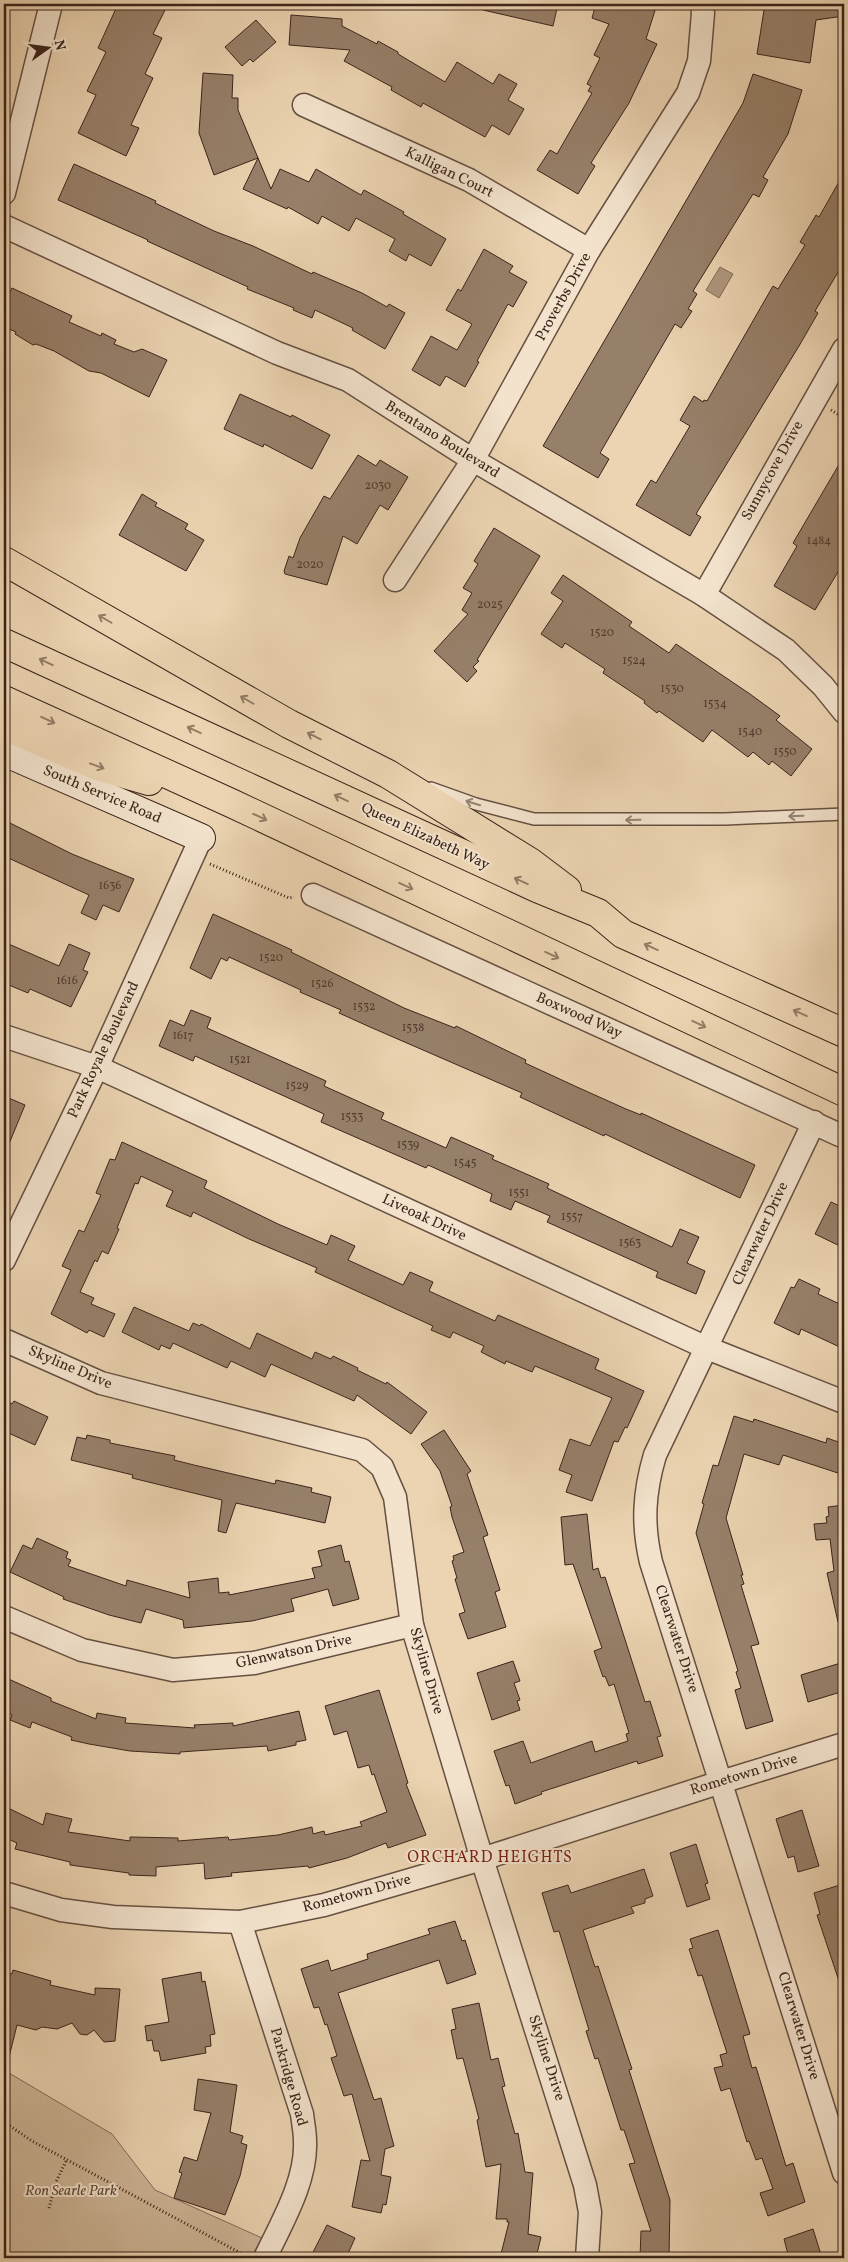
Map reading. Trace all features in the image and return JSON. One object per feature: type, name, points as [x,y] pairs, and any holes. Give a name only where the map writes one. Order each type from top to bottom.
[{"type":"highway","points":[[4,561],[289,724],[388,774],[530,862],[598,913]]},
{"type":"highway","name":"Queen Elizabeth Way","points":[[4,643],[537,888],[598,913],[623,934],[844,1033]]},
{"type":"highway","points":[[4,700],[232,803],[844,1092]]},
{"type":"highway","points":[[4,726],[97,766],[232,803]]},
{"type":"main road","name":"South Service Road","points":[[4,752],[197,848]]},
{"type":"street","points":[[4,193],[51,4]]},
{"type":"street","name":"Proverbs Drive","points":[[395,580],[473,460],[590,250],[688,93],[699,61],[702,4]]},
{"type":"street","name":"Kalligan Court","points":[[304,105],[469,180],[590,250]]},
{"type":"street","name":"Brentano Boulevard","points":[[4,226],[277,353],[348,380],[473,460],[704,595],[786,650],[823,686],[844,712]]},
{"type":"street","name":"Sunnycove Drive","points":[[704,595],[844,349]]},
{"type":"street","name":"Park Royale Boulevard","points":[[4,1260],[97,1067],[197,848]]},
{"type":"street","name":"Boxwood Way","points":[[313,895],[844,1137]]},
{"type":"street","name":"Liveoak Drive","points":[[4,1036],[97,1067],[707,1348],[844,1402]]},
{"type":"street","name":"Clearwater Drive","points":[[814,1122],[655,1455],[648,1478],[644,1519],[651,1562],[844,2173]]},
{"type":"street","name":"Skyline Drive","points":[[4,1340],[101,1383],[362,1450],[382,1467],[394,1497],[412,1625],[482,1859],[586,2185],[590,2212],[588,2258]]},
{"type":"street","name":"Glenwatson Drive","points":[[4,1616],[82,1650],[173,1670],[254,1663],[412,1625]]},
{"type":"street","name":"Rometown Drive","points":[[4,1893],[60,1910],[113,1917],[240,1922],[324,1906],[482,1859],[844,1744]]},
{"type":"street","name":"Parkridge Road","points":[[240,1922],[302,2114],[305,2143],[302,2167],[292,2202],[264,2258]]},
{"type":"lane","points":[[388,774],[476,804],[534,819],[725,818],[844,814]]},
{"type":"path","points":[[197,848],[289,898],[313,895]]},
{"type":"path","points":[[4,2122],[32,2141],[205,2232],[249,2258]]},
{"type":"path","points":[[49,2208],[56,2182],[67,2159]]},
{"type":"green space","name":"Ron Searle Park","points":[[4,2070],[112,2134],[155,2190],[262,2238],[251,2258],[4,2258]]},
{"type":"shaded area","points":[[720,267],[733,274],[719,298],[706,290]]},
{"type":"building","points":[[118,4],[168,4],[153,34],[162,38],[145,74],[153,78],[131,125],[139,128],[126,156],[78,133],[96,95],[87,91],[106,52],[98,48]]},
{"type":"building","points":[[483,4],[558,4],[553,26],[483,10]]},
{"type":"building","points":[[596,4],[657,4],[646,39],[657,44],[629,103],[591,163],[595,166],[578,194],[537,170],[550,150],[557,154],[592,93],[588,91],[591,86],[587,84],[600,58],[594,55],[609,24],[592,18]]},
{"type":"building","points":[[765,4],[844,4],[844,16],[816,20],[810,63],[757,54]]},
{"type":"building","points":[[291,15],[342,19],[342,26],[377,44],[378,41],[445,82],[457,62],[493,84],[499,74],[517,84],[508,100],[524,109],[509,135],[492,125],[485,137],[423,103],[421,107],[391,90],[392,87],[344,61],[350,50],[289,45]]},
{"type":"building","points":[[256,20],[276,42],[253,62],[250,59],[242,66],[225,47]]},
{"type":"building","points":[[203,73],[233,75],[232,98],[238,98],[238,110],[258,158],[214,175],[199,133]]},
{"type":"building","points":[[753,74],[802,90],[788,134],[763,177],[768,180],[759,197],[753,194],[693,291],[697,294],[688,309],[692,311],[681,328],[675,324],[600,453],[609,459],[598,478],[543,446],[743,103]]},
{"type":"building","points":[[258,158],[271,189],[280,169],[309,182],[316,169],[361,195],[364,190],[404,212],[403,214],[446,239],[431,266],[409,254],[406,261],[389,251],[395,239],[356,218],[349,231],[322,216],[318,224],[288,207],[287,209],[243,189]]},
{"type":"building","points":[[74,164],[156,201],[155,203],[214,231],[253,246],[312,274],[313,272],[362,293],[387,307],[389,304],[405,313],[385,349],[352,330],[353,328],[315,310],[312,318],[293,310],[294,308],[247,289],[248,287],[58,200]]},
{"type":"building","points":[[844,173],[844,262],[815,311],[818,313],[799,346],[696,514],[701,517],[690,536],[636,505],[651,480],[656,483],[690,426],[680,420],[694,396],[703,402],[704,400],[707,401],[773,286],[778,289],[805,245],[800,242],[816,215],[819,217]]},
{"type":"building","points":[[484,249],[513,266],[509,272],[527,282],[513,307],[508,304],[465,387],[446,376],[440,386],[412,370],[431,336],[457,350],[472,324],[446,310],[458,289],[461,291]]},
{"type":"building","points":[[12,288],[72,316],[69,322],[101,336],[102,333],[116,340],[114,344],[134,352],[142,349],[167,360],[149,397],[101,373],[89,371],[54,351],[36,344],[33,345],[15,334],[16,332],[4,327],[4,289],[10,292]]},
{"type":"building","points":[[240,394],[291,417],[292,415],[330,435],[312,469],[264,444],[263,447],[224,429]]},
{"type":"building","points":[[358,455],[376,466],[380,460],[408,477],[388,510],[380,505],[357,544],[343,536],[327,585],[285,574],[284,571],[289,556],[293,558],[300,538],[324,496],[330,499]]},
{"type":"building","points":[[844,456],[844,562],[815,610],[774,586],[797,546],[793,543]]},
{"type":"building","points":[[142,494],[157,503],[155,506],[188,524],[185,529],[204,540],[186,571],[119,535]]},
{"type":"building","points":[[494,528],[540,556],[477,660],[479,661],[473,667],[477,671],[467,682],[434,651],[468,614],[462,610],[472,593],[463,588],[478,564],[474,561]]},
{"type":"building","points":[[563,575],[632,622],[629,626],[669,653],[676,644],[780,716],[776,720],[812,749],[791,776],[772,761],[769,765],[753,752],[748,757],[712,730],[703,742],[659,711],[657,713],[644,703],[645,701],[603,673],[605,669],[565,643],[562,648],[541,634],[563,601],[551,593]]},
{"type":"building","points":[[4,820],[72,854],[134,879],[119,912],[103,905],[96,920],[81,913],[89,895],[4,856]]},
{"type":"building","points":[[213,914],[292,950],[291,952],[404,1008],[455,1028],[456,1026],[526,1060],[525,1063],[755,1165],[740,1198],[605,1134],[604,1136],[520,1097],[522,1093],[339,1013],[341,1010],[229,957],[227,961],[221,958],[211,979],[190,968]]},
{"type":"building","points":[[4,942],[59,966],[69,944],[90,953],[83,970],[88,972],[71,1007],[30,989],[28,993],[4,983]]},
{"type":"building","points":[[191,1010],[211,1018],[207,1028],[326,1081],[324,1086],[384,1113],[381,1119],[446,1148],[451,1137],[494,1156],[492,1159],[549,1184],[547,1188],[672,1247],[680,1229],[699,1237],[687,1263],[705,1271],[696,1294],[656,1277],[658,1272],[547,1222],[550,1216],[515,1201],[511,1210],[490,1201],[492,1194],[428,1165],[426,1168],[321,1122],[324,1114],[195,1056],[193,1061],[159,1046],[170,1020],[184,1026]]},
{"type":"building","points":[[4,1096],[25,1105],[4,1156]]},
{"type":"building","points":[[122,1142],[207,1181],[204,1188],[278,1224],[327,1245],[331,1235],[355,1246],[348,1260],[403,1285],[410,1272],[433,1282],[429,1291],[495,1321],[498,1315],[599,1359],[595,1369],[644,1391],[627,1428],[625,1427],[618,1442],[614,1441],[592,1501],[566,1492],[572,1475],[559,1470],[570,1439],[590,1446],[612,1398],[535,1366],[532,1372],[506,1361],[505,1364],[481,1352],[484,1346],[453,1332],[450,1338],[431,1330],[433,1326],[315,1272],[317,1268],[249,1239],[193,1212],[191,1217],[166,1206],[173,1191],[141,1176],[138,1184],[135,1183],[108,1254],[102,1251],[97,1262],[95,1260],[80,1292],[94,1298],[91,1304],[115,1314],[104,1337],[89,1330],[87,1333],[51,1314],[71,1270],[62,1266],[79,1230],[84,1232],[101,1195],[96,1193],[110,1159],[115,1160]]},
{"type":"building","points":[[831,1202],[844,1208],[844,1248],[815,1234]]},
{"type":"building","points":[[799,1279],[820,1289],[818,1294],[844,1306],[844,1349],[801,1329],[799,1335],[774,1323],[791,1287],[794,1288]]},
{"type":"building","points":[[134,1307],[189,1331],[193,1323],[200,1326],[201,1324],[250,1349],[257,1333],[312,1359],[315,1352],[331,1359],[333,1356],[386,1384],[387,1382],[427,1412],[411,1434],[357,1395],[354,1401],[271,1364],[265,1377],[231,1361],[227,1368],[173,1343],[170,1349],[161,1345],[159,1350],[122,1332]]},
{"type":"building","points":[[4,1400],[12,1404],[14,1401],[48,1417],[35,1445],[4,1431]]},
{"type":"building","points":[[734,1416],[753,1422],[754,1419],[826,1443],[827,1438],[844,1444],[844,1475],[783,1455],[779,1465],[744,1454],[726,1518],[743,1575],[741,1575],[744,1584],[741,1585],[759,1644],[751,1646],[773,1721],[746,1729],[735,1690],[741,1688],[736,1672],[738,1671],[696,1533],[713,1465],[718,1466]]},
{"type":"building","points":[[444,1430],[471,1471],[467,1474],[488,1535],[483,1537],[500,1590],[495,1592],[506,1627],[468,1639],[459,1614],[465,1612],[455,1579],[457,1578],[452,1561],[454,1560],[453,1556],[464,1552],[452,1517],[450,1507],[452,1506],[440,1471],[421,1444]]},
{"type":"building","points":[[87,1435],[110,1440],[110,1443],[175,1456],[174,1460],[194,1465],[275,1484],[276,1480],[312,1488],[311,1492],[331,1497],[325,1523],[236,1503],[226,1533],[218,1531],[222,1500],[132,1478],[133,1475],[71,1460],[77,1437],[86,1439]]},
{"type":"building","points":[[844,1505],[844,1621],[838,1622],[827,1573],[834,1571],[830,1539],[816,1540],[814,1524],[827,1523],[826,1517],[829,1516],[828,1507]]},
{"type":"building","points":[[587,1514],[593,1570],[598,1568],[601,1578],[605,1577],[645,1702],[650,1701],[661,1736],[657,1737],[663,1756],[638,1764],[637,1761],[541,1792],[542,1794],[515,1804],[509,1785],[506,1786],[494,1751],[523,1741],[531,1763],[592,1741],[595,1752],[628,1741],[626,1734],[629,1733],[614,1684],[609,1686],[605,1676],[603,1677],[594,1651],[602,1648],[573,1564],[565,1565],[561,1517]]},
{"type":"building","points":[[37,1538],[68,1552],[66,1558],[71,1560],[68,1566],[126,1586],[127,1580],[190,1598],[188,1582],[218,1578],[219,1593],[229,1592],[229,1595],[315,1578],[312,1568],[322,1566],[318,1551],[341,1545],[345,1562],[349,1561],[359,1599],[333,1606],[328,1589],[291,1599],[294,1611],[252,1621],[184,1628],[183,1620],[146,1609],[141,1623],[109,1615],[63,1599],[64,1597],[10,1572],[23,1545],[32,1549]]},
{"type":"building","points":[[513,1661],[520,1681],[514,1683],[520,1700],[517,1701],[520,1710],[492,1720],[477,1673]]},
{"type":"building","points":[[844,1662],[844,1691],[808,1702],[801,1675]]},
{"type":"building","points":[[4,1677],[51,1698],[51,1701],[96,1719],[97,1713],[126,1718],[125,1723],[195,1728],[194,1725],[233,1723],[233,1726],[299,1711],[306,1740],[296,1742],[296,1745],[268,1751],[267,1746],[180,1752],[180,1754],[130,1751],[89,1744],[71,1740],[72,1737],[32,1722],[30,1728],[10,1720],[12,1715],[4,1710]]},
{"type":"building","points":[[379,1690],[408,1783],[406,1784],[426,1835],[388,1848],[386,1843],[347,1858],[309,1868],[308,1866],[231,1873],[232,1876],[205,1879],[204,1863],[156,1867],[156,1876],[129,1875],[129,1873],[70,1865],[70,1862],[15,1849],[17,1843],[4,1837],[4,1806],[43,1825],[46,1813],[72,1819],[68,1832],[130,1841],[130,1837],[178,1838],[178,1841],[228,1837],[229,1840],[278,1835],[312,1827],[313,1834],[324,1831],[325,1835],[362,1826],[360,1822],[387,1812],[369,1765],[358,1768],[347,1731],[334,1735],[325,1706]]},
{"type":"building","points":[[802,1810],[819,1866],[798,1872],[794,1856],[788,1858],[776,1819]]},
{"type":"building","points":[[696,1844],[708,1883],[705,1884],[710,1899],[687,1907],[670,1853]]},
{"type":"building","points":[[644,1869],[653,1896],[645,1899],[645,1903],[631,1907],[634,1913],[583,1930],[595,1967],[598,1966],[632,2069],[629,2070],[670,2200],[669,2258],[640,2258],[641,2231],[651,2231],[629,2164],[635,2163],[624,2130],[621,2130],[598,2058],[595,2059],[586,2031],[589,2030],[559,1931],[554,1932],[542,1893],[568,1885],[571,1893]]},
{"type":"building","points":[[840,1885],[844,1896],[844,1986],[841,1987],[817,1915],[820,1914],[814,1893]]},
{"type":"building","points":[[455,1921],[462,1941],[465,1940],[476,1974],[447,1984],[439,1960],[338,1993],[374,2100],[381,2098],[394,2146],[385,2149],[381,2175],[391,2177],[386,2205],[383,2204],[381,2213],[352,2207],[361,2160],[370,2161],[352,2094],[344,2096],[331,2058],[337,2056],[327,2024],[325,2025],[319,2007],[314,2008],[301,1969],[328,1960],[331,1971],[368,1959],[367,1954],[430,1934],[428,1929]]},
{"type":"building","points":[[718,1930],[750,2034],[743,2036],[752,2068],[756,2067],[786,2166],[793,2163],[805,2202],[768,2216],[760,2193],[773,2189],[762,2158],[756,2160],[749,2141],[747,2142],[730,2088],[721,2091],[714,2068],[723,2066],[720,2055],[727,2053],[702,1975],[698,1976],[689,1949],[693,1948],[690,1939]]},
{"type":"building","points":[[13,1970],[51,1981],[50,1985],[95,1995],[95,1988],[120,1989],[115,2041],[104,2042],[94,2030],[87,2035],[80,2034],[72,2023],[57,2029],[42,2027],[36,2030],[17,2025],[9,2057],[4,2057],[4,1972],[12,1974]]},
{"type":"building","points":[[201,1972],[202,1982],[205,1981],[215,2034],[210,2035],[211,2046],[205,2047],[206,2053],[161,2061],[159,2051],[154,2051],[152,2040],[147,2041],[145,2026],[169,2022],[162,1979]]},
{"type":"building","points":[[479,2003],[491,2060],[498,2058],[505,2086],[502,2087],[515,2134],[518,2133],[525,2172],[533,2173],[528,2234],[541,2237],[536,2258],[500,2258],[509,2222],[507,2222],[507,2219],[496,2219],[501,2164],[486,2167],[477,2120],[479,2119],[463,2058],[457,2059],[451,2030],[456,2029],[452,2009]]},
{"type":"building","points":[[198,2079],[237,2085],[230,2132],[243,2136],[241,2143],[247,2145],[240,2176],[225,2215],[174,2198],[182,2173],[179,2172],[184,2157],[197,2161],[211,2113],[194,2110]]},
{"type":"building","points":[[327,2225],[355,2238],[346,2258],[310,2258]]},
{"type":"building","points":[[813,2229],[822,2258],[789,2258],[784,2239]]},
{"type":"district","name":"ORCHARD HEIGHTS","points":[[490,1858]]}]
